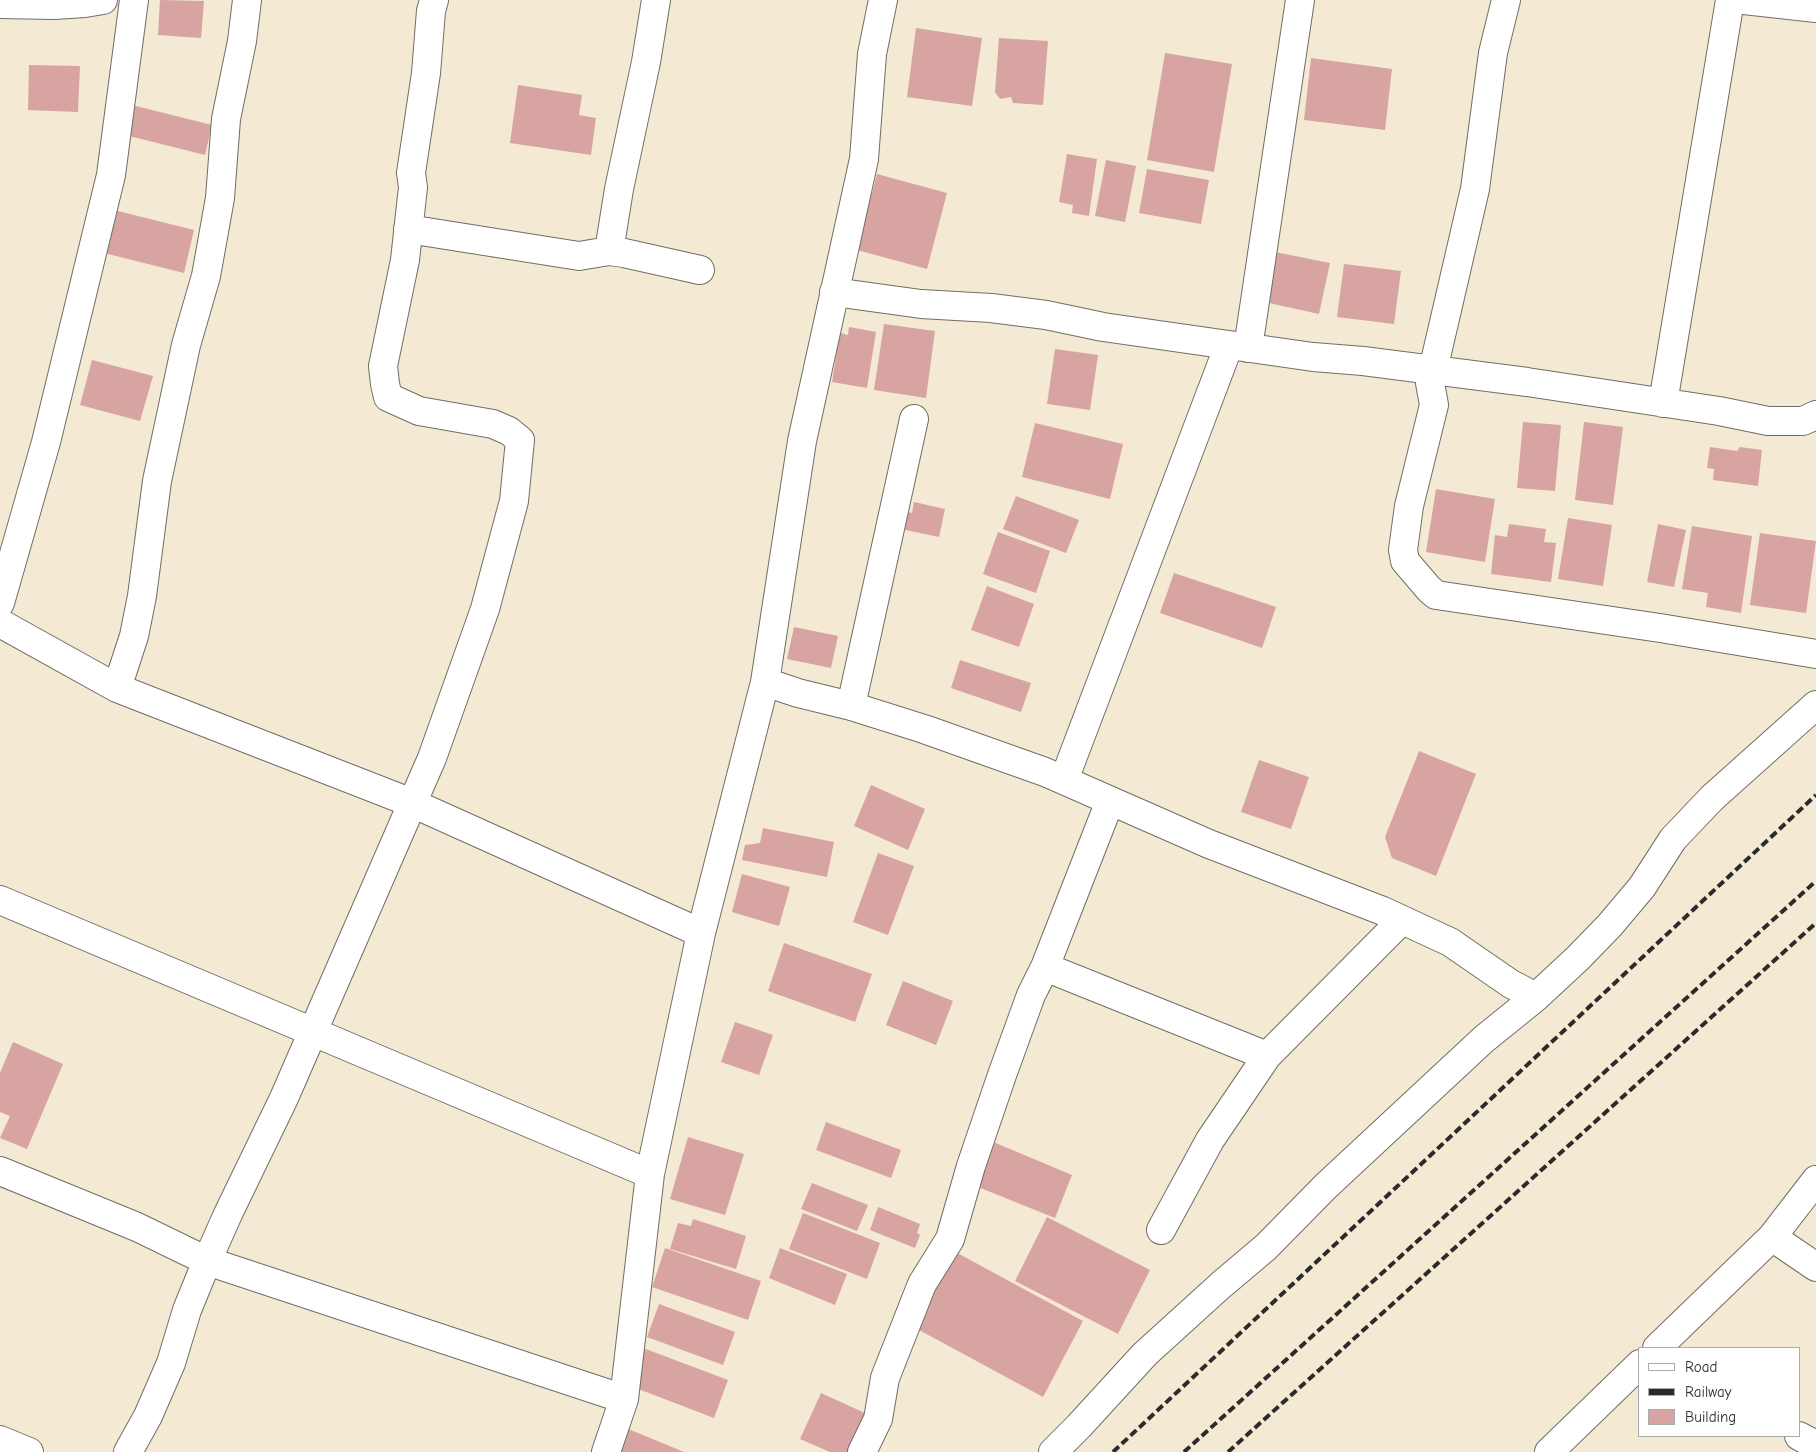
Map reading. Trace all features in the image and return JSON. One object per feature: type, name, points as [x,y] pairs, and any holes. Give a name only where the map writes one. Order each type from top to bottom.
[{"type":"street","points":[[0,4],[54,5],[103,0]]},
{"type":"street","points":[[0,603],[46,442],[111,175],[134,0]]},
{"type":"street","points":[[117,688],[134,636],[145,577],[157,481],[186,345],[206,276],[220,198],[226,119],[242,42],[247,0]]},
{"type":"street","points":[[128,1452],[148,1416],[171,1363],[187,1310],[207,1261],[284,1098],[432,758],[485,609],[514,501],[520,440],[509,431],[494,424],[419,411],[388,397],[385,384],[384,366],[405,260],[413,187],[411,173],[426,73],[431,11],[434,0]]},
{"type":"street","points":[[609,251],[619,189],[646,62],[656,0]]},
{"type":"street","points":[[606,1452],[624,1399],[650,1174],[701,933],[765,682],[802,442],[864,159],[872,54],[883,0]]},
{"type":"street","points":[[1064,780],[1238,347],[1300,0]]},
{"type":"street","points":[[1506,0],[1493,53],[1475,189],[1430,383],[1434,406],[1410,506],[1403,550],[1405,561],[1436,595],[1660,628],[1816,654]]},
{"type":"street","points":[[1663,403],[1730,0]]},
{"type":"street","points":[[1744,0],[1816,8]]},
{"type":"street","points":[[408,229],[579,256],[609,251],[700,270]]},
{"type":"street","points":[[834,292],[921,304],[991,308],[1238,347],[1536,383],[1719,411],[1768,421],[1803,421],[1816,415]]},
{"type":"street","points":[[851,706],[914,419]]},
{"type":"street","points":[[0,623],[117,688],[412,803],[701,933]]},
{"type":"street","points":[[765,682],[798,693],[851,706],[995,753],[1064,780],[1209,844],[1298,877],[1450,942],[1511,984],[1536,997]]},
{"type":"street","points":[[1053,1452],[1145,1354],[1266,1247],[1333,1180],[1470,1052],[1536,997],[1578,958],[1610,925],[1642,886],[1673,839],[1712,798],[1816,706]]},
{"type":"street","points":[[862,1452],[878,1419],[885,1378],[922,1284],[950,1239],[995,1093],[1031,995],[1045,967],[1110,801]]},
{"type":"street","points":[[0,900],[650,1174]]},
{"type":"street","points":[[1161,1230],[1210,1140],[1267,1056],[1402,920]]},
{"type":"street","points":[[1045,967],[1267,1056]]},
{"type":"street","points":[[0,1171],[91,1210],[137,1227],[207,1261],[624,1399]]},
{"type":"street","points":[[1657,1347],[1772,1237],[1816,1180]]},
{"type":"street","points":[[1772,1237],[1816,1267]]},
{"type":"street","points":[[1549,1452],[1638,1366]]},
{"type":"street","points":[[1801,1437],[1816,1445]]},
{"type":"street","points":[[0,1440],[26,1451]]},
{"type":"building","points":[[160,0],[204,1],[201,38],[158,35]]},
{"type":"building","points":[[916,28],[982,38],[972,106],[907,97]]},
{"type":"building","points":[[999,38],[1048,41],[1043,105],[1013,103],[1011,97],[1000,99],[995,92]]},
{"type":"building","points":[[1165,53],[1232,64],[1214,172],[1147,160]]},
{"type":"building","points":[[1311,58],[1392,69],[1385,130],[1304,120]]},
{"type":"building","points":[[29,65],[80,66],[78,112],[28,110]]},
{"type":"building","points":[[518,85],[582,95],[579,115],[596,118],[591,155],[510,143]]},
{"type":"building","points":[[132,105],[212,125],[205,155],[125,135]]},
{"type":"building","points":[[1067,154],[1097,159],[1089,216],[1072,213],[1073,205],[1059,202]]},
{"type":"building","points":[[1106,160],[1136,166],[1125,222],[1095,216]]},
{"type":"building","points":[[1147,169],[1209,180],[1201,224],[1139,213]]},
{"type":"building","points":[[877,174],[947,193],[927,269],[857,250]]},
{"type":"building","points":[[114,210],[194,230],[184,273],[104,253]]},
{"type":"building","points":[[1270,251],[1330,263],[1319,314],[1260,301]]},
{"type":"building","points":[[1344,264],[1401,271],[1394,324],[1337,317]]},
{"type":"building","points":[[884,324],[935,331],[926,398],[874,390]]},
{"type":"building","points":[[849,327],[876,332],[867,388],[832,382],[840,333],[848,335]]},
{"type":"building","points":[[1055,349],[1098,355],[1090,410],[1047,404]]},
{"type":"building","points":[[92,360],[153,376],[140,421],[80,405]]},
{"type":"building","points":[[1523,422],[1561,425],[1555,491],[1517,488]]},
{"type":"building","points":[[1584,422],[1623,427],[1613,505],[1575,500]]},
{"type":"building","points":[[1035,423],[1123,444],[1110,499],[1022,477]]},
{"type":"building","points":[[1710,447],[1737,451],[1740,447],[1762,450],[1758,486],[1713,480],[1714,469],[1707,468]]},
{"type":"building","points":[[1436,489],[1495,499],[1485,562],[1426,552]]},
{"type":"building","points":[[1016,496],[1079,520],[1066,553],[1003,529]]},
{"type":"building","points":[[914,502],[945,509],[939,537],[901,529],[905,511],[912,513]]},
{"type":"building","points":[[1568,518],[1612,525],[1603,586],[1558,579]]},
{"type":"building","points":[[1509,524],[1546,529],[1544,542],[1556,543],[1551,582],[1491,574],[1495,535],[1507,537]]},
{"type":"building","points":[[1658,524],[1686,530],[1674,587],[1647,582]]},
{"type":"building","points":[[1692,526],[1752,536],[1741,613],[1706,607],[1708,593],[1682,589]]},
{"type":"building","points":[[998,532],[1050,551],[1036,593],[983,574]]},
{"type":"building","points":[[1760,533],[1816,541],[1806,613],[1750,605]]},
{"type":"building","points":[[1174,573],[1276,607],[1262,648],[1160,613]]},
{"type":"building","points":[[987,586],[1034,604],[1019,647],[971,630]]},
{"type":"building","points":[[794,627],[838,636],[831,668],[787,659]]},
{"type":"building","points":[[960,660],[1031,683],[1021,712],[951,688]]},
{"type":"building","points":[[1419,751],[1476,774],[1436,876],[1392,858],[1385,837]]},
{"type":"building","points":[[1259,760],[1309,777],[1291,829],[1241,812]]},
{"type":"building","points":[[871,785],[925,809],[908,850],[854,826]]},
{"type":"building","points":[[763,828],[834,842],[827,877],[742,860],[745,845],[760,843]]},
{"type":"building","points":[[878,853],[914,866],[888,935],[853,922]]},
{"type":"building","points":[[742,874],[790,887],[779,926],[732,912]]},
{"type":"building","points":[[784,943],[872,974],[855,1022],[768,991]]},
{"type":"building","points":[[903,981],[953,1001],[936,1045],[886,1025]]},
{"type":"building","points":[[735,1022],[773,1035],[759,1075],[721,1062]]},
{"type":"building","points":[[13,1042],[63,1064],[27,1149],[0,1138],[10,1116],[0,1112],[0,1073]]},
{"type":"building","points":[[826,1122],[901,1150],[891,1178],[816,1150]]},
{"type":"building","points":[[688,1137],[744,1154],[725,1215],[670,1199]]},
{"type":"building","points":[[991,1141],[1072,1175],[1055,1218],[973,1185]]},
{"type":"building","points":[[812,1183],[868,1205],[857,1231],[801,1209]]},
{"type":"building","points":[[878,1207],[920,1224],[917,1233],[920,1235],[915,1248],[870,1230]]},
{"type":"building","points":[[803,1213],[880,1243],[867,1279],[789,1249]]},
{"type":"building","points":[[1047,1217],[1150,1270],[1118,1334],[1015,1281]]},
{"type":"building","points":[[693,1219],[746,1236],[736,1269],[670,1249],[678,1223],[691,1226]]},
{"type":"building","points":[[665,1248],[761,1281],[748,1320],[652,1287]]},
{"type":"building","points":[[780,1248],[847,1274],[835,1305],[769,1278]]},
{"type":"building","points":[[948,1248],[1083,1321],[1043,1397],[908,1324]]},
{"type":"building","points":[[659,1304],[735,1332],[723,1365],[647,1337]]},
{"type":"building","points":[[643,1348],[728,1380],[714,1418],[628,1385]]},
{"type":"building","points":[[821,1393],[865,1413],[848,1452],[830,1452],[800,1439]]},
{"type":"building","points":[[621,1426],[684,1452],[611,1452]]},
{"type":"railway","points":[[1113,1452],[1816,795]]},
{"type":"railway","points":[[1184,1452],[1816,881]]},
{"type":"railway","points":[[1228,1452],[1816,923]]}]
